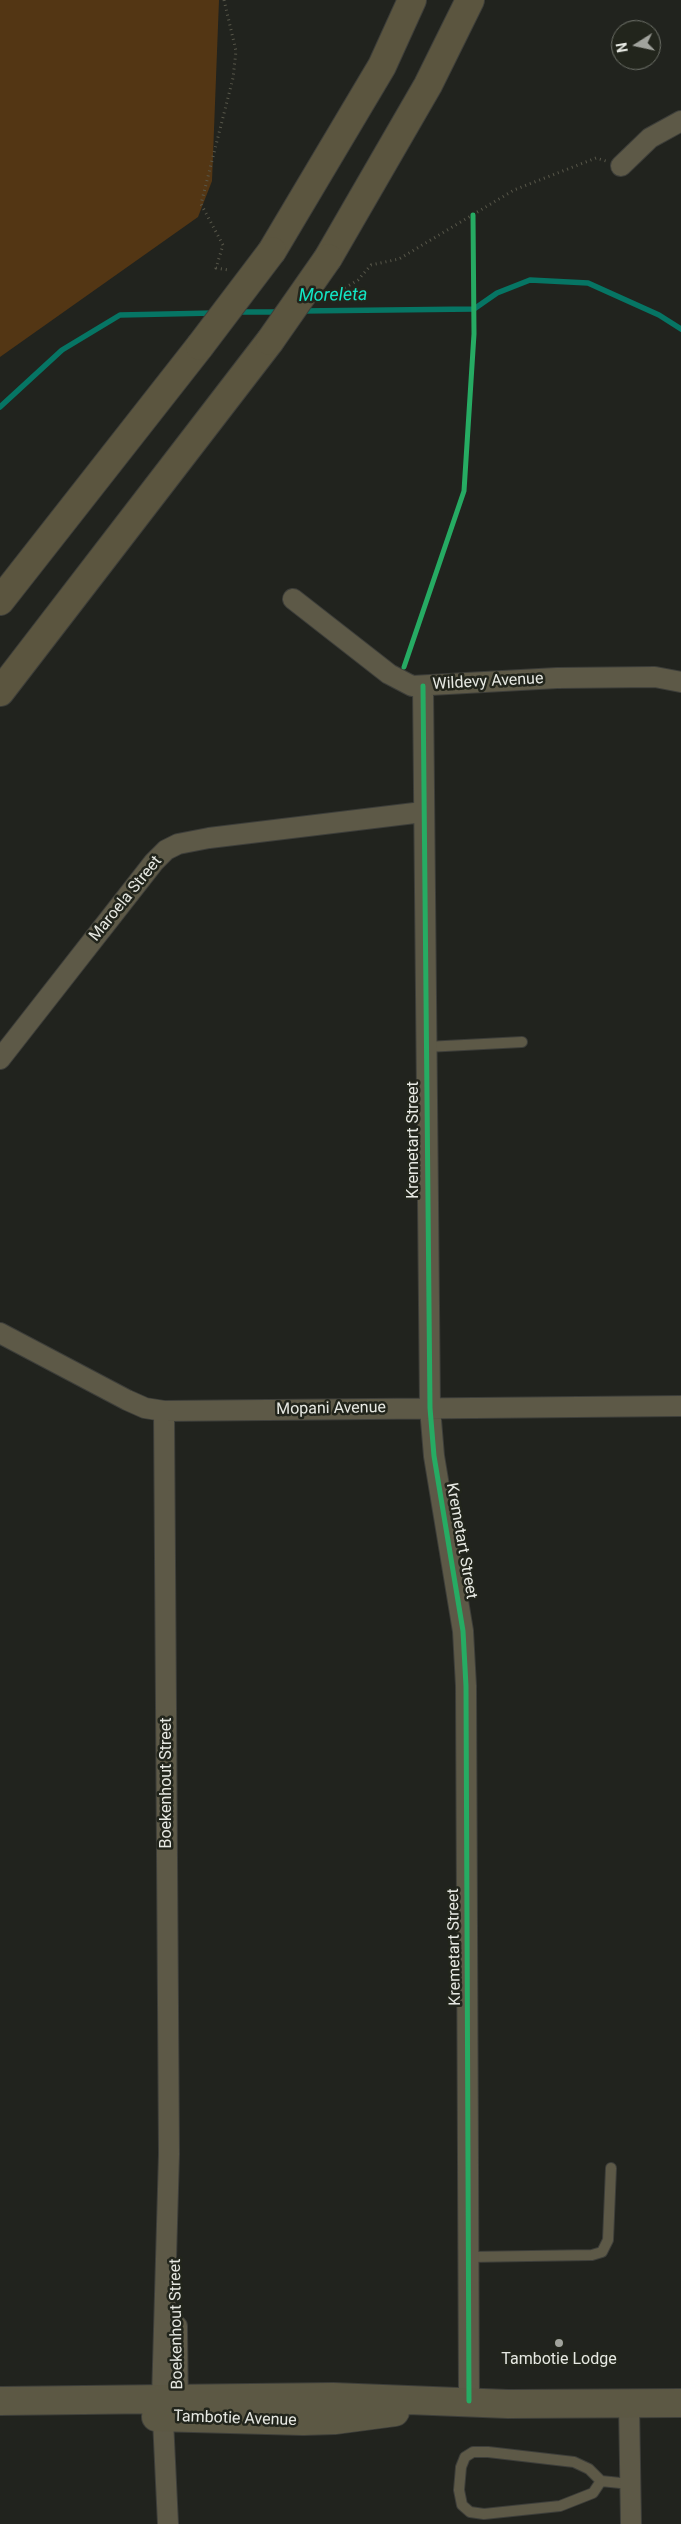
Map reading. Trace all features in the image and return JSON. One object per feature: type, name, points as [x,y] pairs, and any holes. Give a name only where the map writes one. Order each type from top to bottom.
[{"type":"highway","points":[[0,601],[272,251],[382,66],[412,0]]},
{"type":"highway","points":[[0,692],[270,341],[328,258],[428,85],[470,0]]},
{"type":"main road","name":"Tambotie Avenue","points":[[0,2401],[170,2408],[335,2420],[469,2401],[508,2404],[681,2403]]},
{"type":"main road","name":"Tambotie Avenue","points":[[0,2418],[170,2408]]},
{"type":"street","points":[[620,166],[650,138],[681,121]]},
{"type":"street","name":"Wildevy Avenue","points":[[293,599],[400,681],[412,686],[608,677],[655,677],[681,682]]},
{"type":"street","name":"Kremetart Street","points":[[423,686],[430,1408],[434,1456],[462,1623],[466,1677],[469,2401]]},
{"type":"street","name":"Maroela Street","points":[[0,1059],[154,862],[171,847],[209,838],[424,812]]},
{"type":"street","name":"Mopani Avenue","points":[[0,1333],[127,1400],[145,1408],[164,1411],[681,1406]]},
{"type":"street","name":"Boekenhout Street","points":[[164,1411],[170,2408],[168,2524]]},
{"type":"street","points":[[629,2402],[631,2524]]},
{"type":"street","name":"Boekenhout Street","points":[[170,2408],[182,2524]]},
{"type":"lane","points":[[426,1047],[522,1042]]},
{"type":"lane","points":[[468,2257],[592,2255],[602,2252],[608,2240],[612,2168]]},
{"type":"lane","points":[[601,2481],[594,2493],[560,2506],[484,2514],[470,2512],[462,2505],[459,2490],[461,2467],[465,2457],[473,2452],[574,2462],[589,2469],[601,2481],[630,2484]]},
{"type":"path","points":[[473,215],[473,224]]},
{"type":"shaded area","points":[[0,0],[219,0],[212,181],[198,217],[0,357]]},
{"type":"waterway","name":"Moreleta","points":[[301,311],[474,309],[497,293],[530,280],[588,283],[659,315],[681,329]]},
{"type":"waterway","name":"Moreleta","points":[[236,312],[279,312]]},
{"type":"waterway","name":"Moreleta","points":[[0,407],[62,350],[120,315],[214,313]]},
{"type":"cycle path","points":[[404,667],[464,491],[474,334],[473,215]]},
{"type":"cycle path","points":[[423,686],[430,1408],[434,1456],[463,1631],[466,1686],[469,2401]]},
{"type":"place","name":"Tambotie Lodge","points":[[559,2343]]}]
